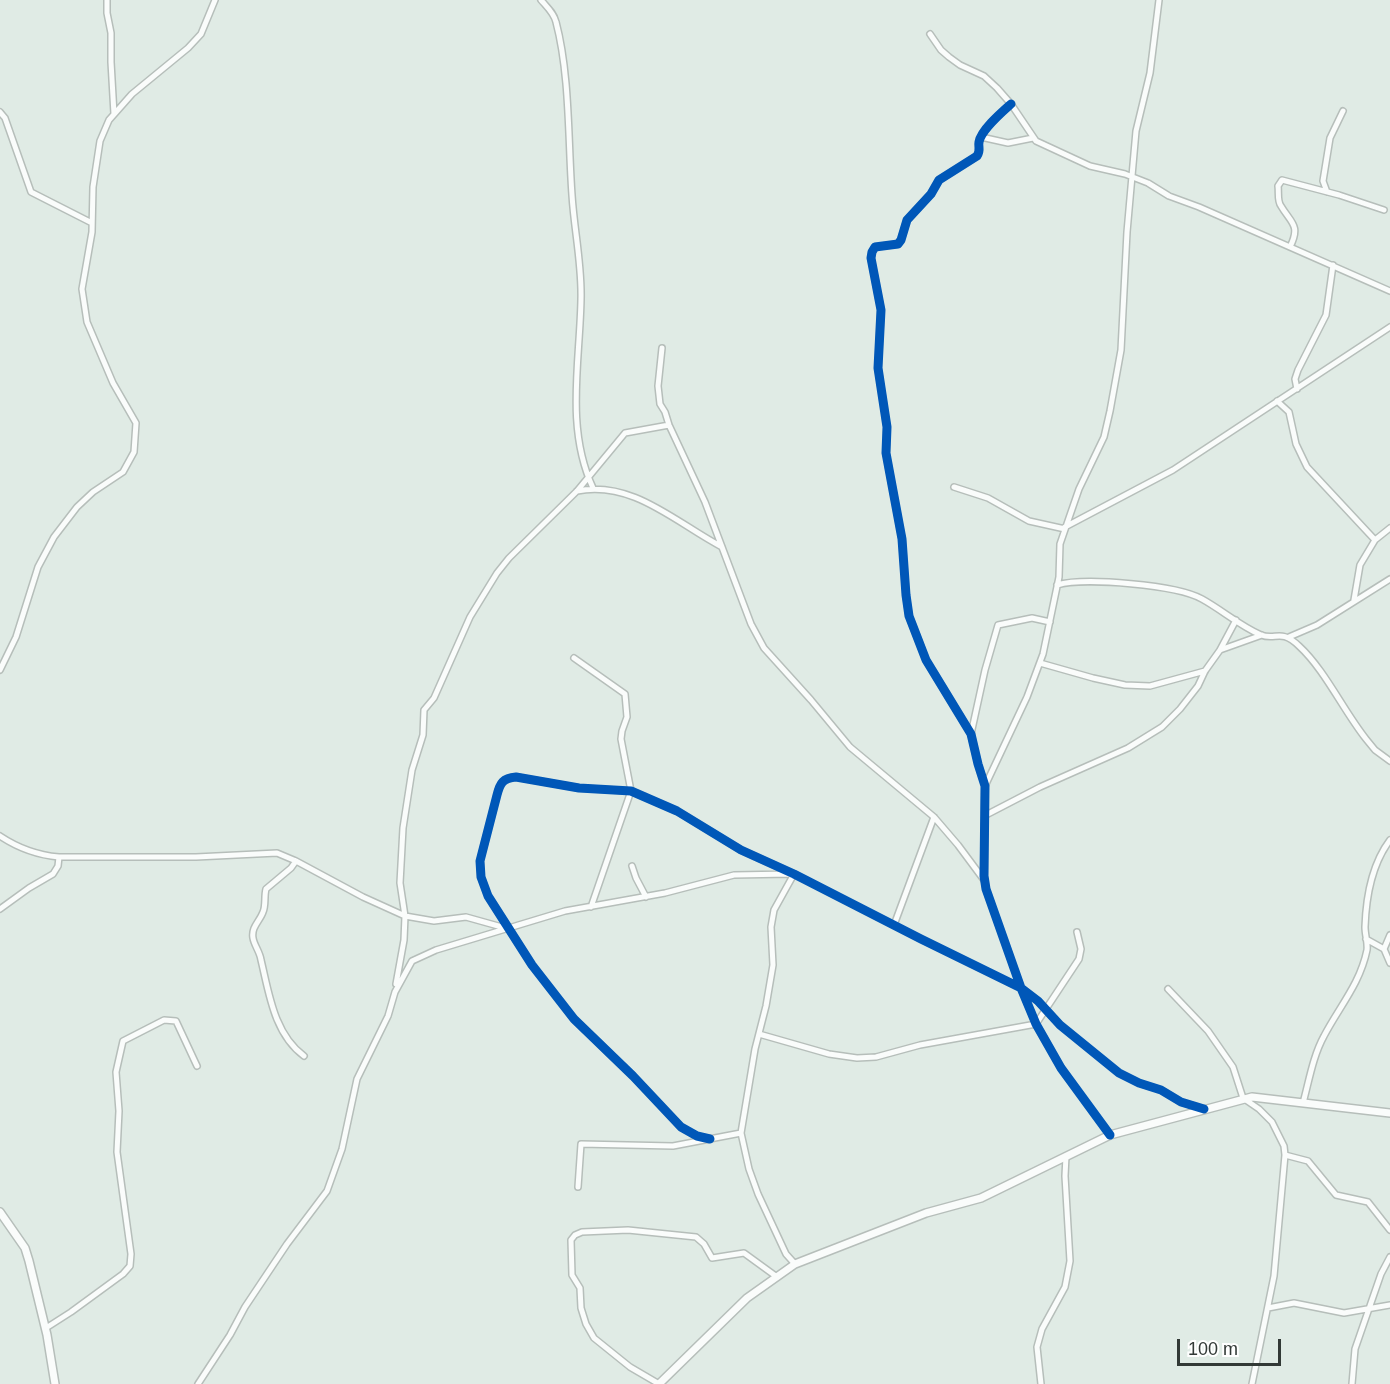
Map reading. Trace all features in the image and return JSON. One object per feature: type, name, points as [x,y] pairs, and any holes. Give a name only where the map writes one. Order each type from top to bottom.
[{"type":"street","points":[[107,0],[111,33],[114,114]]},
{"type":"street","points":[[0,670],[16,638],[38,567],[54,537],[76,507],[123,471],[134,452],[136,423],[113,383],[87,322],[82,289],[92,223],[93,187],[100,141],[109,120],[132,94],[188,48],[201,34],[215,0]]},
{"type":"street","points":[[541,0],[554,16],[565,76],[572,198],[581,275],[575,419],[588,477],[593,488]]},
{"type":"street","points":[[986,786],[1040,663],[1057,585],[1059,548],[1088,467],[1106,432],[1121,344],[1131,177],[1137,123],[1150,73],[1159,0]]},
{"type":"street","points":[[930,34],[949,57],[990,80],[1011,104],[1033,138],[1041,144],[1090,166],[1120,172],[1148,183],[1169,196],[1390,291]]},
{"type":"street","points":[[984,881],[986,786],[971,734],[926,660],[909,616],[902,539],[886,453],[886,428],[878,368],[881,310],[872,252],[875,247],[898,244],[907,220],[931,194],[939,180],[978,156],[980,152],[978,144],[981,137],[994,120],[1011,104]]},
{"type":"street","points":[[1328,192],[1323,181],[1330,138],[1343,111]]},
{"type":"street","points":[[0,112],[5,118],[31,192],[92,223]]},
{"type":"street","points":[[981,137],[1008,143],[1033,138]]},
{"type":"street","points":[[1290,248],[1294,239],[1294,227],[1279,203],[1279,183],[1284,180],[1384,210]]},
{"type":"street","points":[[1297,389],[1294,379],[1326,315],[1333,265]]},
{"type":"street","points":[[954,487],[988,498],[1029,520],[1065,528],[1164,475],[1390,327]]},
{"type":"street","points":[[662,348],[658,396],[705,502],[751,624],[764,648],[850,747],[934,817],[984,881],[1036,1024],[1061,1068],[1110,1135]]},
{"type":"street","points":[[1277,401],[1289,412],[1294,440],[1307,467],[1375,540]]},
{"type":"street","points":[[198,1384],[287,1244],[327,1191],[342,1149],[357,1079],[388,1016],[395,992],[404,940],[405,916],[400,883],[404,828],[412,770],[423,735],[424,710],[434,698],[470,617],[509,558],[577,491],[625,433],[669,425]]},
{"type":"street","points":[[577,491],[593,488],[638,497],[722,547]]},
{"type":"street","points":[[1354,600],[1360,565],[1375,540],[1390,528]]},
{"type":"street","points":[[1289,638],[1317,625],[1390,579]]},
{"type":"street","points":[[1057,585],[1082,582],[1171,589],[1202,599],[1262,635]]},
{"type":"street","points":[[971,734],[998,625],[1032,618],[1050,622]]},
{"type":"street","points":[[986,815],[1040,787],[1128,748],[1162,727],[1189,698],[1236,620]]},
{"type":"street","points":[[1220,650],[1262,635],[1289,638],[1306,653],[1366,739],[1390,761]]},
{"type":"street","points":[[574,658],[625,694],[627,717],[621,739],[630,791],[591,907]]},
{"type":"street","points":[[1040,663],[1125,685],[1150,686],[1205,671]]},
{"type":"street","points":[[710,1139],[697,1136],[681,1127],[574,1019],[538,973],[488,896],[481,877],[480,861],[500,784],[506,778],[516,777],[579,788],[630,791],[677,810],[741,850],[794,874],[1021,988],[1045,1008],[1060,1025],[1119,1073],[1161,1090],[1185,1104],[1204,1109]]},
{"type":"street","points":[[894,925],[934,817]]},
{"type":"street","points":[[0,836],[26,850],[59,857],[189,857],[277,853],[405,916],[434,921],[466,916],[509,929]]},
{"type":"street","points":[[1303,1102],[1323,1037],[1360,975],[1368,945],[1365,938],[1366,913],[1374,869],[1381,852],[1390,840]]},
{"type":"street","points":[[0,909],[53,874],[58,866],[59,857]]},
{"type":"street","points":[[296,861],[266,889],[264,911],[256,922],[253,939],[261,959],[268,995],[282,1029],[289,1041],[304,1056]]},
{"type":"street","points":[[632,866],[646,897]]},
{"type":"street","points":[[395,992],[411,961],[423,954],[529,921],[646,897],[734,875],[794,874]]},
{"type":"street","points":[[794,874],[774,910],[771,927],[774,958],[741,1133],[749,1169],[758,1194],[786,1254],[795,1264]]},
{"type":"street","points":[[1036,1024],[1081,955],[1082,949],[1077,932]]},
{"type":"street","points":[[1384,949],[1390,935]]},
{"type":"street","points":[[1365,938],[1384,949],[1390,963]]},
{"type":"street","points":[[1168,989],[1203,1024],[1231,1064],[1243,1098],[1266,1115],[1284,1146],[1274,1276],[1252,1384]]},
{"type":"street","points":[[46,1328],[114,1281],[130,1266],[131,1254],[117,1152],[119,1111],[116,1072],[123,1041],[164,1020],[176,1021],[197,1066]]},
{"type":"street","points":[[759,1034],[830,1054],[857,1058],[876,1057],[920,1045],[1036,1024]]},
{"type":"street","points":[[777,1277],[744,1252],[712,1258],[704,1244],[696,1237],[628,1230],[582,1232],[571,1240],[572,1275],[580,1287],[581,1308],[594,1338],[630,1367],[659,1384],[747,1298],[764,1284],[777,1277],[795,1264],[926,1213],[981,1198],[1110,1135],[1243,1098],[1258,1096],[1390,1113]]},
{"type":"street","points":[[578,1187],[581,1144],[673,1146],[741,1133]]},
{"type":"street","points":[[1285,1155],[1308,1161],[1336,1195],[1368,1202],[1390,1230]]},
{"type":"street","points":[[1041,1384],[1037,1347],[1042,1329],[1065,1287],[1070,1261],[1066,1156]]},
{"type":"street","points":[[0,1212],[25,1248],[46,1328],[55,1384]]},
{"type":"street","points":[[1352,1384],[1355,1349],[1381,1274],[1390,1257]]},
{"type":"street","points":[[1268,1308],[1294,1303],[1337,1312],[1390,1305]]},
{"type":"cycle path","points":[[1011,104],[992,121],[984,132],[979,142],[977,156],[939,180],[931,194],[907,220],[898,244],[875,247],[872,252],[871,258],[881,310],[878,368],[887,427],[886,453],[902,539],[909,616],[926,660],[971,734],[985,786],[984,876],[986,889],[1036,1024],[1061,1068],[1110,1135]]},
{"type":"cycle path","points":[[710,1139],[697,1136],[681,1127],[574,1019],[532,965],[488,896],[481,877],[480,861],[498,791],[505,780],[516,777],[579,788],[631,791],[677,811],[741,850],[794,874],[1021,988],[1038,1001],[1060,1025],[1119,1073],[1161,1090],[1181,1102],[1204,1109]]}]
